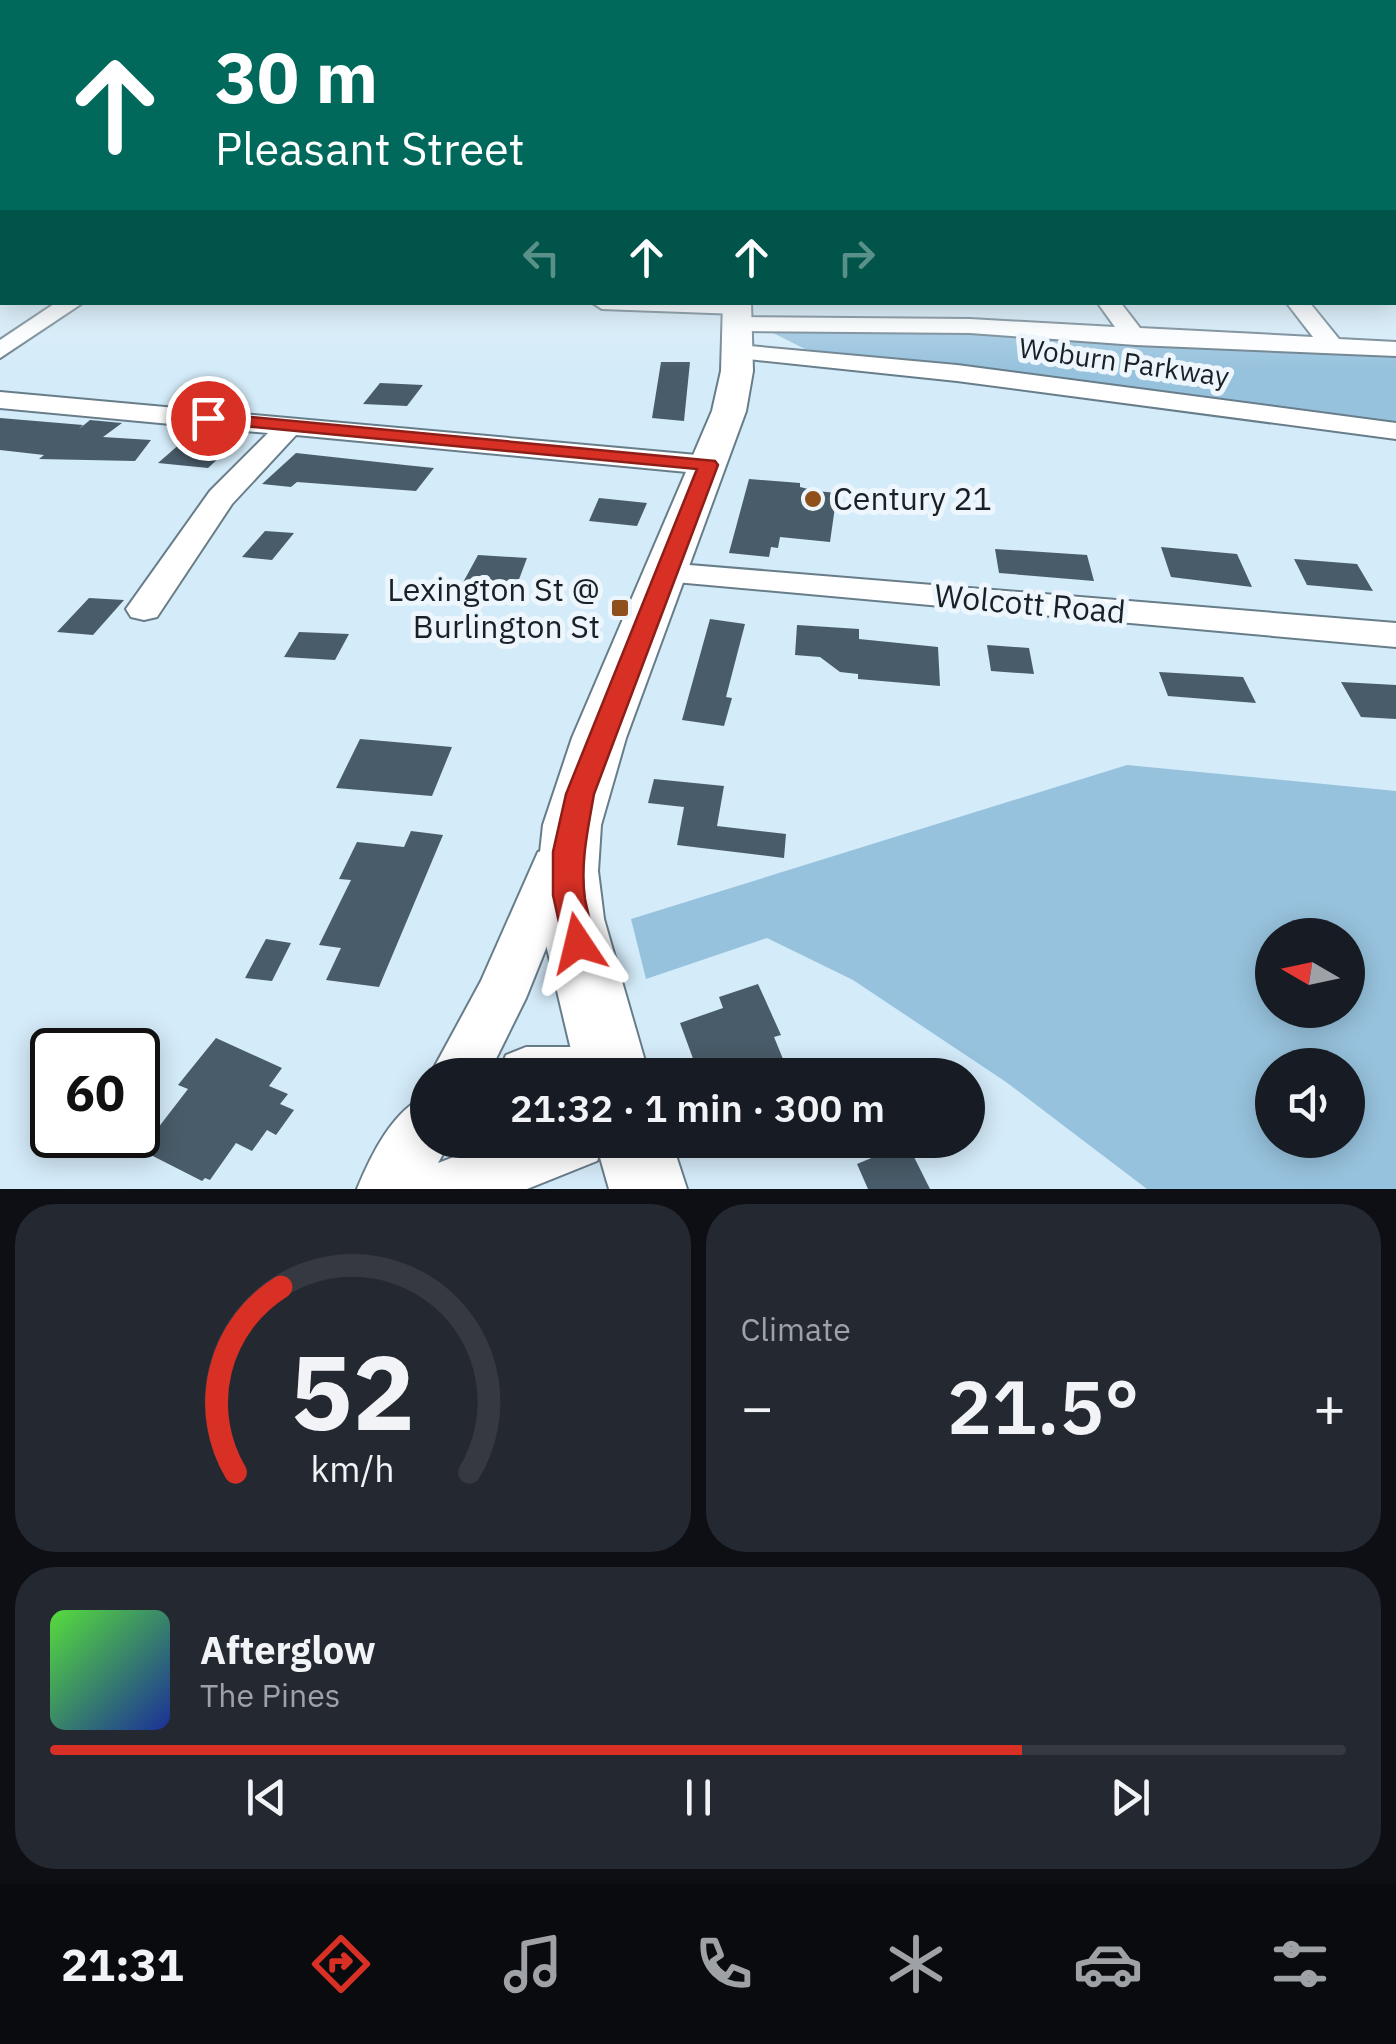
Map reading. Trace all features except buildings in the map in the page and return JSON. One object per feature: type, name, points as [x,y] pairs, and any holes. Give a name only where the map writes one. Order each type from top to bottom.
[{"type":"main road","points":[[609,1058],[574,931],[568,852],[580,794],[729,412],[738,323]]},
{"type":"main road","points":[[639,1158],[648,1189]]},
{"type":"street","points":[[0,351],[69,305]]},
{"type":"street","points":[[639,305],[738,323],[970,326],[1136,338],[1396,349]]},
{"type":"street","points":[[1110,305],[1136,338]]},
{"type":"street","points":[[1299,305],[1333,348]]},
{"type":"street","name":"Woburn Parkway","points":[[738,323],[843,360],[1396,431]]},
{"type":"street","points":[[0,400],[708,465]]},
{"type":"street","points":[[144,610],[221,498],[290,426]]},
{"type":"street","name":"Wolcott Road","points":[[665,573],[1396,635]]},
{"type":"street","points":[[467,1058],[538,914],[580,794]]},
{"type":"street","points":[[388,1189],[410,1154]]},
{"type":"street","points":[[450,1189],[530,1158]]},
{"type":"shaded area","points":[[789,329],[978,332],[1396,355],[1396,427],[832,355],[805,349],[773,333]]},
{"type":"shaded area","points":[[1127,765],[1396,791],[1396,1189],[1147,1189],[985,1068],[985,1058],[970,1058],[853,980],[767,938],[646,979],[631,919]]},
{"type":"place","name":"Century 21","points":[[813,499]]},
{"type":"place","name":"Lexington St @ Burlington St","points":[[620,608]]},
{"type":"route","points":[[208,418],[708,465],[580,794],[568,852],[569,895],[578,943]]}]
